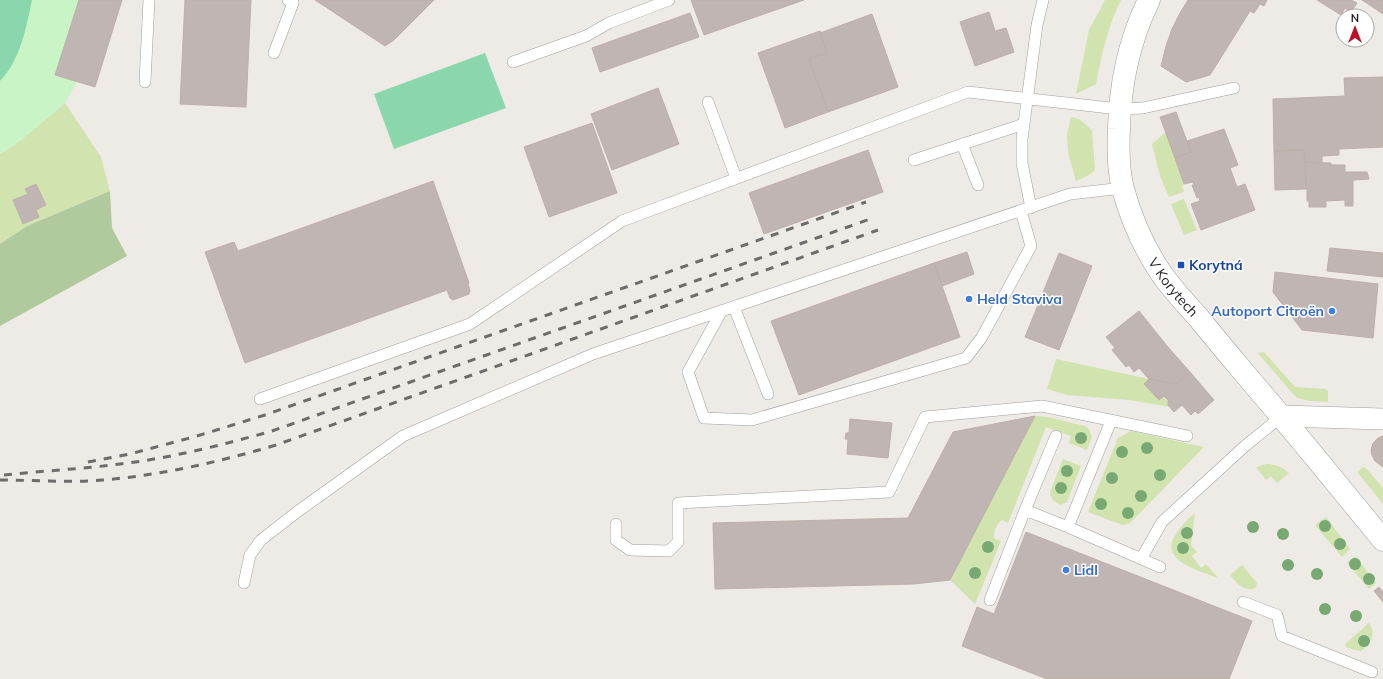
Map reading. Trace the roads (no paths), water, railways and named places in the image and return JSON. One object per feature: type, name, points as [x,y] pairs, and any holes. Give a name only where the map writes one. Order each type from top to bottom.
[{"type":"street","name":"V Korytech","points":[[1149,0],[1130,48],[1119,109],[1119,164],[1123,188],[1140,234],[1161,272],[1171,286],[1282,416],[1383,540]]},
{"type":"street","points":[[1282,416],[1383,419]]},
{"type":"lane","points":[[145,82],[149,0]]},
{"type":"lane","points":[[274,53],[293,3],[288,0]]},
{"type":"lane","points":[[513,62],[586,36],[609,22],[669,0]]},
{"type":"lane","points":[[721,312],[688,372],[704,418],[752,420],[966,358],[982,337],[1031,246],[1022,163],[1022,139],[1037,25],[1044,0]]},
{"type":"lane","points":[[260,399],[470,324],[622,221],[968,92],[1119,109],[1144,108],[1234,88]]},
{"type":"lane","points":[[708,102],[736,178]]},
{"type":"lane","points":[[914,160],[1024,124]]},
{"type":"lane","points":[[962,144],[978,185]]},
{"type":"lane","points":[[244,583],[250,555],[261,540],[297,512],[403,436],[593,354],[1070,194],[1123,188]]},
{"type":"lane","points":[[734,307],[768,394]]},
{"type":"lane","points":[[616,524],[616,540],[630,550],[669,551],[678,542],[678,503],[889,492],[925,417],[1042,406],[1187,436]]},
{"type":"lane","points":[[1141,559],[1162,522],[1245,446],[1282,416]]},
{"type":"lane","points":[[1068,527],[1111,421]]},
{"type":"lane","points":[[990,600],[1056,436]]},
{"type":"lane","points":[[1025,510],[1160,567]]},
{"type":"lane","points":[[1243,602],[1277,615],[1282,636],[1372,672]]},
{"type":"railway","points":[[88,462],[130,454],[197,436],[265,415],[866,202]]},
{"type":"railway","points":[[4,475],[91,467],[158,458],[272,431],[873,218]]},
{"type":"railway","points":[[0,480],[77,481],[125,478],[190,467],[255,451],[276,445],[878,230]]},
{"type":"place","name":"Korytná","points":[[1181,265]]},
{"type":"place","name":"Held Staviva","points":[[969,299]]},
{"type":"place","name":"Autoport Citroën","points":[[1332,311]]},
{"type":"place","name":"Lidl","points":[[1066,570]]}]
